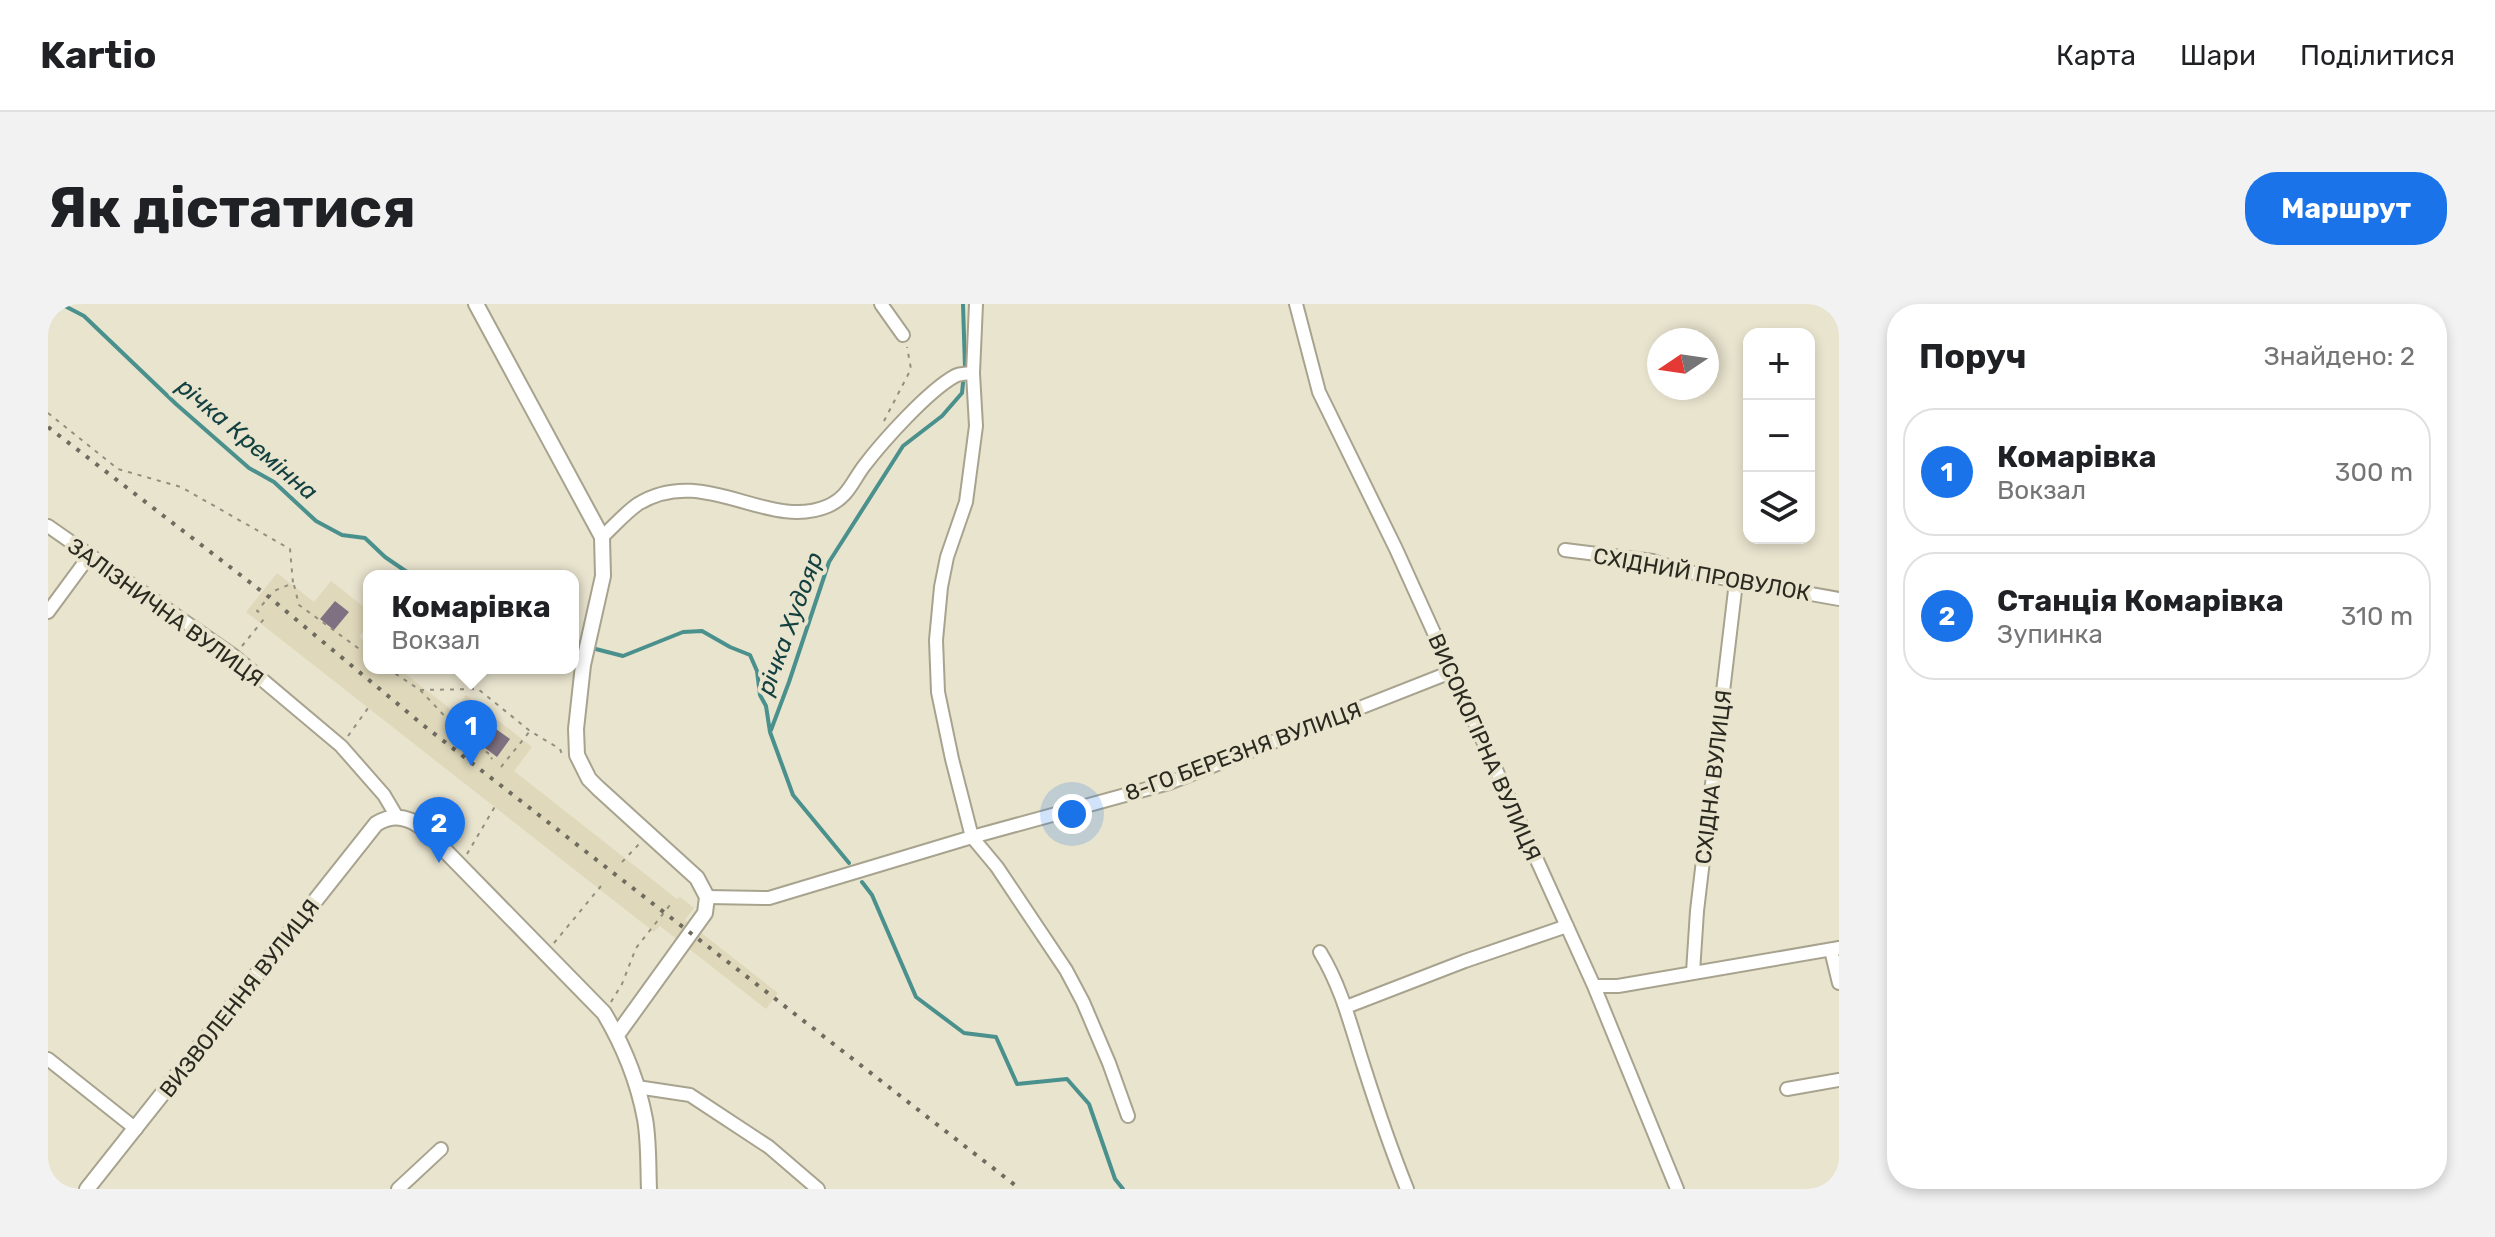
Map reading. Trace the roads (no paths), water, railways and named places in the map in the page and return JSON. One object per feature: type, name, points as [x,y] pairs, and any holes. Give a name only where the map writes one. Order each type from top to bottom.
[{"type":"street","points":[[476,304],[602,537],[603,576],[583,665],[575,742],[582,768],[598,788],[697,878],[707,897],[705,913],[617,1035]]},
{"type":"street","points":[[881,304],[903,335]]},
{"type":"street","points":[[976,304],[973,373],[976,426],[966,502],[947,557],[941,587],[936,672],[952,759],[972,837],[997,867],[1066,970],[1104,1051],[1128,1116]]},
{"type":"street","name":"ВИСОКОГІРНА ВУЛИЦЯ","points":[[1296,304],[1319,392],[1396,549],[1594,986],[1677,1189]]},
{"type":"street","points":[[602,537],[638,505],[659,495],[692,490],[796,512],[828,506],[851,490],[861,469],[907,417],[958,375],[973,373]]},
{"type":"street","name":"ЗАЛІЗНИЧНА ВУЛИЦЯ","points":[[48,526],[234,656],[341,746],[384,795],[397,817],[417,823],[604,1013],[617,1035],[637,1087],[645,1121],[649,1189]]},
{"type":"street","name":"СХІДНИЙ ПРОВУЛОК","points":[[1565,550],[1653,561],[1736,582],[1839,599]]},
{"type":"street","points":[[48,612],[90,555]]},
{"type":"street","name":"СХІДНА ВУЛИЦЯ","points":[[1693,972],[1697,911],[1736,582]]},
{"type":"street","name":"8-ГО БЕРЕЗНЯ ВУЛИЦЯ","points":[[707,897],[769,898],[972,837],[1169,783],[1451,672]]},
{"type":"street","name":"ВИЗВОЛЕННЯ ВУЛИЦЯ","points":[[87,1189],[376,824],[397,817]]},
{"type":"street","points":[[1346,1007],[1567,926]]},
{"type":"street","points":[[1594,986],[1618,986],[1835,949],[1839,983]]},
{"type":"street","points":[[1320,952],[1346,1007],[1384,1130],[1407,1189]]},
{"type":"street","points":[[48,1059],[136,1129]]},
{"type":"street","points":[[1787,1089],[1839,1080]]},
{"type":"street","points":[[637,1087],[690,1095],[769,1147],[818,1189]]},
{"type":"street","points":[[398,1189],[441,1149]]},
{"type":"waterway","name":"річка Кремінна","points":[[61,304],[84,316],[176,404],[249,468],[274,482],[316,521],[342,535],[365,538],[404,570]]},
{"type":"waterway","name":"річка Худояр","points":[[963,304],[965,368]]},
{"type":"waterway","name":"річка Худояр","points":[[771,730],[829,562],[903,446],[942,416],[962,393],[963,383]]},
{"type":"waterway","name":"річка Кремінна","points":[[579,644],[623,656],[683,632],[702,631],[750,655],[757,671],[770,732],[793,795],[849,863]]},
{"type":"waterway","name":"річка Кремінна","points":[[862,882],[872,895],[916,997],[964,1033],[996,1037],[1017,1084],[1067,1079],[1089,1104],[1115,1179],[1123,1189]]},
{"type":"railway","points":[[48,427],[269,597],[423,725],[1020,1189]]},
{"type":"place","name":"Комарівка","points":[[471,766]]},
{"type":"place","name":"Станція Комарівка","points":[[439,863]]}]
